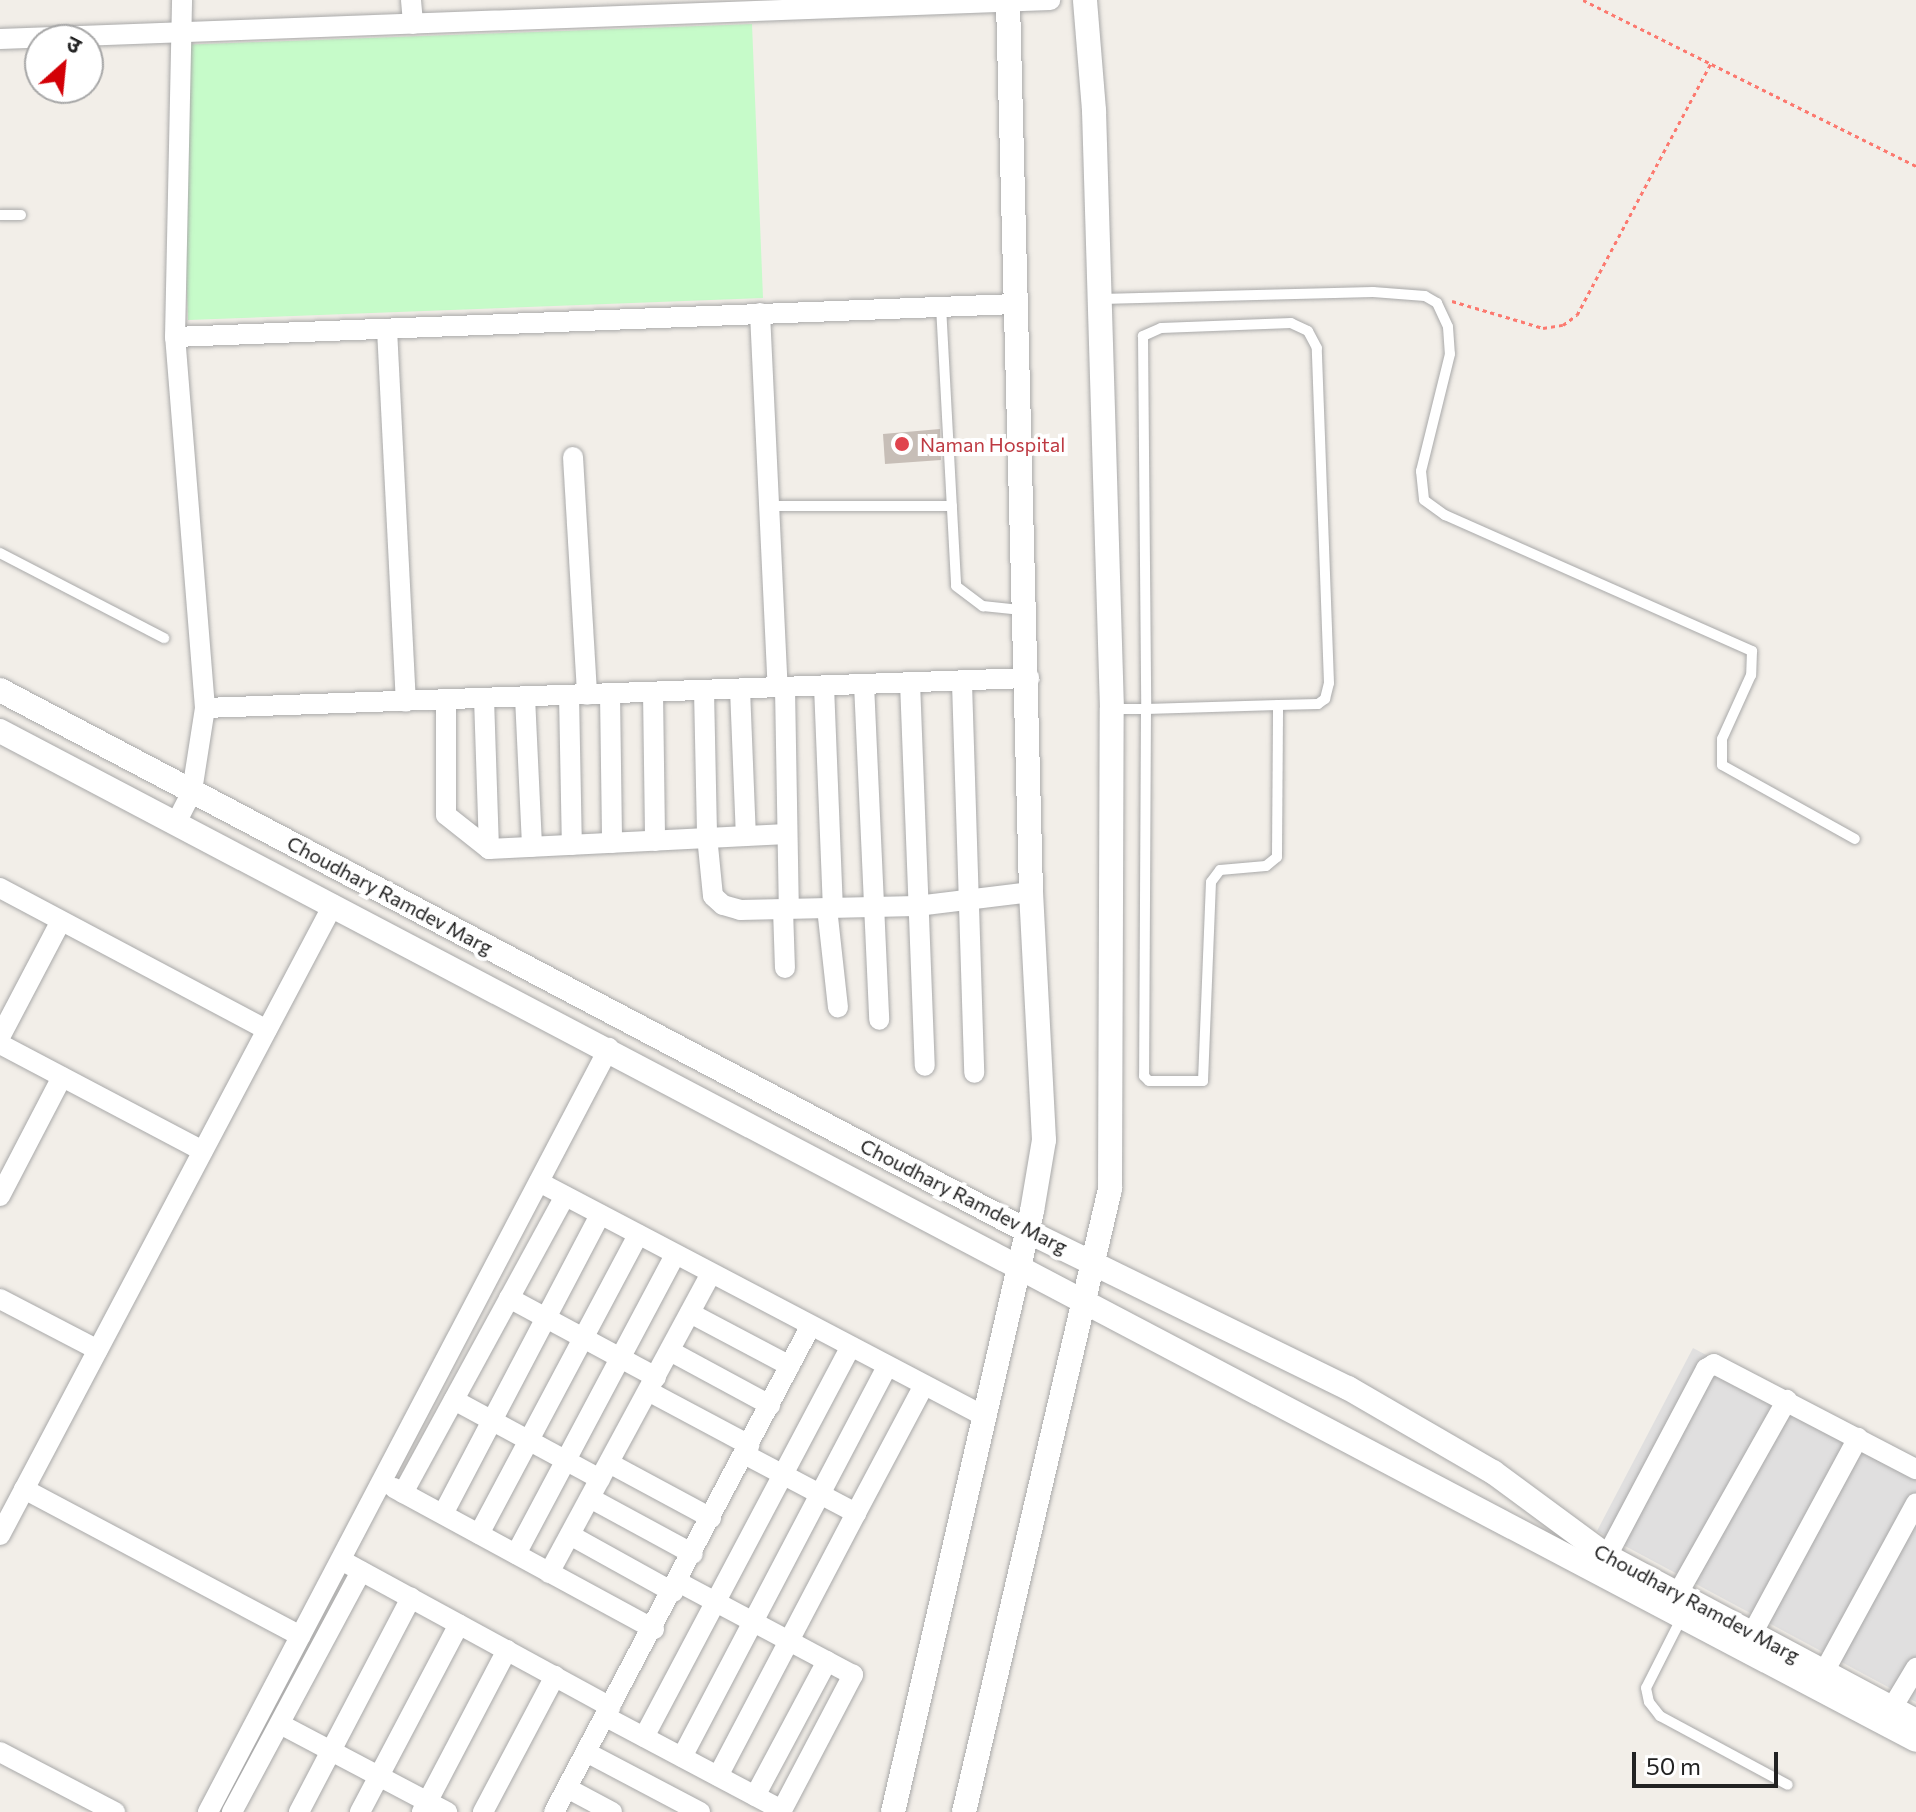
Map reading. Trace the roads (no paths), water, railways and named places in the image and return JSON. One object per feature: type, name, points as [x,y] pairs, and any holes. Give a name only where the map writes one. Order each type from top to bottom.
[{"type":"street","points":[[176,823],[192,791],[205,708],[175,337],[182,0]]},
{"type":"street","points":[[411,0],[413,24]]},
{"type":"street","points":[[0,39],[413,24],[561,7],[1050,0]]},
{"type":"street","points":[[964,1812],[1110,1189],[1112,710],[1099,299],[1085,0]]},
{"type":"street","points":[[893,1812],[1019,1268],[1044,1140],[1031,892],[1029,678],[1008,1]]},
{"type":"street","points":[[175,337],[1016,304]]},
{"type":"street","points":[[760,313],[782,688],[787,834],[785,968]]},
{"type":"street","points":[[387,329],[406,702]]},
{"type":"street","points":[[572,845],[578,695],[573,457]]},
{"type":"street","points":[[205,708],[910,682],[962,683],[1029,678]]},
{"type":"street","points":[[910,682],[925,1066]]},
{"type":"street","points":[[962,683],[974,1073]]},
{"type":"street","points":[[864,684],[879,1020]]},
{"type":"street","points":[[824,686],[830,908],[838,1007]]},
{"type":"street","points":[[740,689],[746,836]]},
{"type":"street","name":"Choudhary Ramdev Marg","points":[[0,690],[1027,1231],[1348,1388],[1493,1472],[1607,1556],[1916,1721]]},
{"type":"street","points":[[704,690],[707,836],[713,896],[740,910],[917,906],[1031,892]]},
{"type":"street","points":[[653,692],[655,841]]},
{"type":"street","points":[[610,694],[612,843]]},
{"type":"street","points":[[525,697],[532,847]]},
{"type":"street","points":[[484,698],[489,849]]},
{"type":"street","points":[[446,700],[446,815],[489,849],[787,834]]},
{"type":"street","points":[[0,731],[609,1048],[1681,1619],[1916,1740]]},
{"type":"street","points":[[0,888],[267,1030]]},
{"type":"street","points":[[0,1535],[333,905]]},
{"type":"street","points":[[0,1037],[61,921]]},
{"type":"street","points":[[0,1044],[203,1151]]},
{"type":"street","points":[[208,1812],[609,1048]]},
{"type":"street","points":[[0,1196],[62,1077]]},
{"type":"street","points":[[539,1182],[984,1416]]},
{"type":"street","points":[[403,1493],[565,1196]]},
{"type":"street","points":[[443,1514],[600,1215]]},
{"type":"street","points":[[479,1534],[638,1235]]},
{"type":"street","points":[[516,1554],[675,1255]]},
{"type":"street","points":[[549,1573],[711,1274]]},
{"type":"street","points":[[509,1298],[620,1358],[652,1384],[783,1474],[856,1513]]},
{"type":"street","points":[[0,1299],[98,1350]]},
{"type":"street","points":[[690,1313],[790,1366]]},
{"type":"street","points":[[554,1812],[654,1629],[810,1327]]},
{"type":"street","points":[[644,1737],[850,1348]]},
{"type":"street","points":[[670,1351],[770,1405]]},
{"type":"street","points":[[1607,1556],[1706,1369],[1718,1363],[1916,1469]]},
{"type":"street","points":[[682,1757],[887,1367]]},
{"type":"street","points":[[718,1776],[924,1385]]},
{"type":"street","points":[[454,1400],[565,1460],[605,1471],[711,1518]]},
{"type":"street","points":[[1677,1595],[1787,1400]]},
{"type":"street","points":[[1752,1634],[1858,1438]]},
{"type":"street","points":[[382,1481],[654,1629]]},
{"type":"street","points":[[24,1489],[300,1636]]},
{"type":"street","points":[[590,1498],[693,1554]]},
{"type":"street","points":[[1824,1672],[1916,1503]]},
{"type":"street","points":[[341,1560],[555,1676],[644,1737],[718,1776],[759,1803],[782,1810],[853,1675],[716,1602],[675,1587],[570,1535]]},
{"type":"street","points":[[232,1812],[361,1571]]},
{"type":"street","points":[[299,1812],[411,1598]]},
{"type":"street","points":[[360,1812],[459,1624]]},
{"type":"street","points":[[425,1807],[507,1650]]},
{"type":"street","points":[[759,1803],[827,1661]]},
{"type":"street","points":[[1892,1708],[1916,1668]]},
{"type":"street","points":[[483,1812],[555,1676]]},
{"type":"street","points":[[280,1724],[379,1776],[425,1807],[447,1812]]},
{"type":"street","points":[[0,1752],[115,1812]]},
{"type":"street","points":[[586,1752],[700,1812]]},
{"type":"street","points":[[567,1788],[612,1812]]},
{"type":"lane","points":[[0,215],[21,215]]},
{"type":"lane","points":[[1099,299],[1373,292],[1425,296],[1437,303],[1448,327],[1450,354],[1421,471],[1424,500],[1445,515],[1752,651],[1751,675],[1722,739],[1722,765],[1855,839]]},
{"type":"lane","points":[[941,306],[956,586],[983,606],[1026,610]]},
{"type":"lane","points":[[1112,710],[1146,709],[1278,705],[1322,702],[1329,683],[1317,348],[1308,331],[1291,323],[1161,328],[1143,336],[1146,709],[1144,1076],[1154,1082],[1200,1084],[1205,1078],[1211,882],[1220,870],[1266,866],[1277,857],[1278,705]]},
{"type":"lane","points":[[769,506],[952,506]]},
{"type":"lane","points":[[0,553],[164,638]]},
{"type":"lane","points":[[1681,1619],[1646,1688],[1649,1702],[1660,1716],[1788,1785]]},
{"type":"place","name":"Naman Hospital","points":[[902,444]]}]
